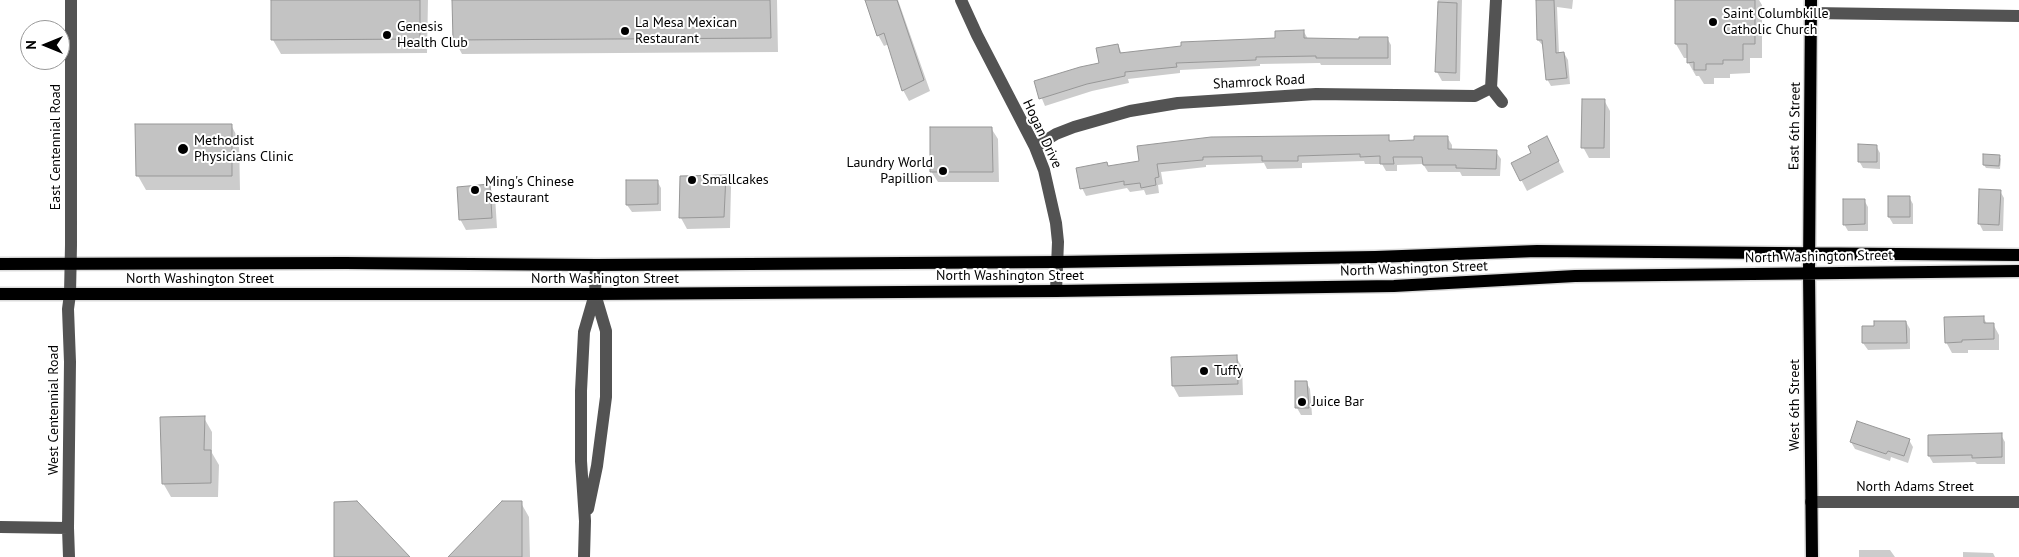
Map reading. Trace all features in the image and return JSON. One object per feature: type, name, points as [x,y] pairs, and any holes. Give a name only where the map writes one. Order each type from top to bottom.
[{"type":"main road","name":"East 6th Street","points":[[1809,252],[1811,6]]},
{"type":"main road","name":"North Washington Street","points":[[0,264],[596,265],[1058,262],[1366,258],[1537,251],[2019,255]]},
{"type":"main road","name":"West 6th Street","points":[[1809,252],[1812,557]]},
{"type":"main road","name":"North Washington Street","points":[[0,294],[595,294],[1056,291],[1394,286],[1575,276],[2019,271]]},
{"type":"street","name":"East Centennial Road","points":[[70,0],[70,263]]},
{"type":"street","name":"Hogan Drive","points":[[961,0],[1035,147],[1051,195],[1056,223],[1058,262],[1056,291]]},
{"type":"street","points":[[1496,0],[1491,88],[1502,102]]},
{"type":"street","points":[[1811,6],[2019,16]]},
{"type":"street","name":"Shamrock Road","points":[[1035,147],[1056,134],[1074,128],[1130,111],[1178,103],[1316,94],[1474,96],[1491,88]]},
{"type":"street","name":"West Centennial Road","points":[[69,557],[70,362],[68,309],[70,263]]},
{"type":"street","points":[[584,557],[585,521],[581,461],[581,391],[584,332],[595,294],[596,265]]},
{"type":"street","points":[[585,521],[598,466],[606,397],[606,331],[595,294]]},
{"type":"street","name":"North Adams Street","points":[[1811,502],[2019,502]]},
{"type":"street","points":[[0,527],[68,528]]},
{"type":"building","points":[[271,0],[420,0],[420,39],[271,40]]},
{"type":"building","points":[[452,0],[770,0],[771,38],[453,40]]},
{"type":"building","points":[[865,0],[897,0],[924,80],[902,91],[884,33],[877,36]]},
{"type":"building","points":[[1536,0],[1554,0],[1556,53],[1564,52],[1567,78],[1546,80],[1542,40],[1537,40]]},
{"type":"building","points":[[1675,0],[1755,0],[1755,44],[1743,44],[1743,60],[1723,60],[1723,64],[1706,64],[1706,70],[1694,70],[1694,62],[1687,63],[1687,44],[1675,44]]},
{"type":"building","points":[[1438,2],[1457,3],[1456,73],[1435,72]]},
{"type":"building","points":[[1304,30],[1304,38],[1359,39],[1359,37],[1388,37],[1388,58],[1256,57],[1256,60],[1176,63],[1177,67],[1125,72],[1125,76],[1087,84],[1039,99],[1034,81],[1099,63],[1096,48],[1118,44],[1120,53],[1181,46],[1181,42],[1275,38],[1275,31]]},
{"type":"building","points":[[1582,99],[1605,99],[1604,148],[1581,148]]},
{"type":"building","points":[[135,124],[232,124],[232,176],[136,176]]},
{"type":"building","points":[[930,127],[992,127],[993,172],[930,172]]},
{"type":"building","points":[[1389,135],[1389,141],[1414,140],[1414,136],[1448,136],[1448,149],[1497,150],[1496,169],[1456,168],[1456,165],[1423,165],[1422,157],[1393,157],[1394,164],[1380,164],[1380,156],[1360,157],[1360,154],[1298,156],[1298,161],[1262,161],[1262,156],[1203,157],[1203,160],[1157,164],[1159,177],[1155,178],[1156,185],[1141,188],[1140,183],[1124,185],[1124,181],[1080,189],[1076,168],[1107,162],[1108,166],[1139,161],[1137,146],[1211,137]]},
{"type":"building","points":[[1547,136],[1559,161],[1520,181],[1511,163],[1531,153],[1528,146]]},
{"type":"building","points":[[1858,144],[1877,145],[1877,162],[1858,162]]},
{"type":"building","points":[[1983,154],[2000,155],[1999,166],[1983,165]]},
{"type":"building","points":[[726,175],[724,217],[679,218],[680,176]]},
{"type":"building","points":[[626,180],[658,180],[658,204],[626,205]]},
{"type":"building","points":[[490,184],[492,218],[459,220],[457,187]]},
{"type":"building","points":[[1979,189],[2001,190],[1999,225],[1978,224]]},
{"type":"building","points":[[1888,196],[1910,196],[1910,217],[1888,217]]},
{"type":"building","points":[[1843,199],[1865,199],[1865,224],[1843,225]]},
{"type":"building","points":[[1984,316],[1984,323],[1994,323],[1994,339],[1962,340],[1962,342],[1945,343],[1944,317]]},
{"type":"building","points":[[1874,321],[1906,321],[1907,343],[1862,343],[1862,326],[1874,326]]},
{"type":"building","name":"Tuffy","points":[[1237,355],[1238,384],[1172,386],[1171,357]]},
{"type":"building","points":[[1295,381],[1307,381],[1309,408],[1295,408]]},
{"type":"building","points":[[205,416],[204,450],[211,450],[211,483],[162,484],[160,417]]},
{"type":"building","points":[[1857,421],[1910,439],[1904,456],[1888,451],[1886,454],[1850,442]]},
{"type":"building","points":[[2002,433],[2002,457],[1972,458],[1972,455],[1928,456],[1928,435]]},
{"type":"building","points":[[357,501],[410,557],[334,557],[334,502]]},
{"type":"building","points":[[502,501],[522,501],[522,557],[448,557]]},
{"type":"place","name":"Saint Columbkille Catholic Church","points":[[1713,22]]},
{"type":"place","name":"La Mesa Mexican Restaurant","points":[[625,31]]},
{"type":"place","name":"Genesis Health Club","points":[[387,35]]},
{"type":"place","name":"Methodist Physicians Clinic","points":[[183,149]]},
{"type":"place","name":"Laundry World Papillion","points":[[943,171]]},
{"type":"place","name":"Smallcakes","points":[[692,180]]},
{"type":"place","name":"Ming's Chinese Restaurant","points":[[475,190]]},
{"type":"place","name":"Tuffy","points":[[1204,371]]},
{"type":"place","name":"Juice Bar","points":[[1302,402]]}]
